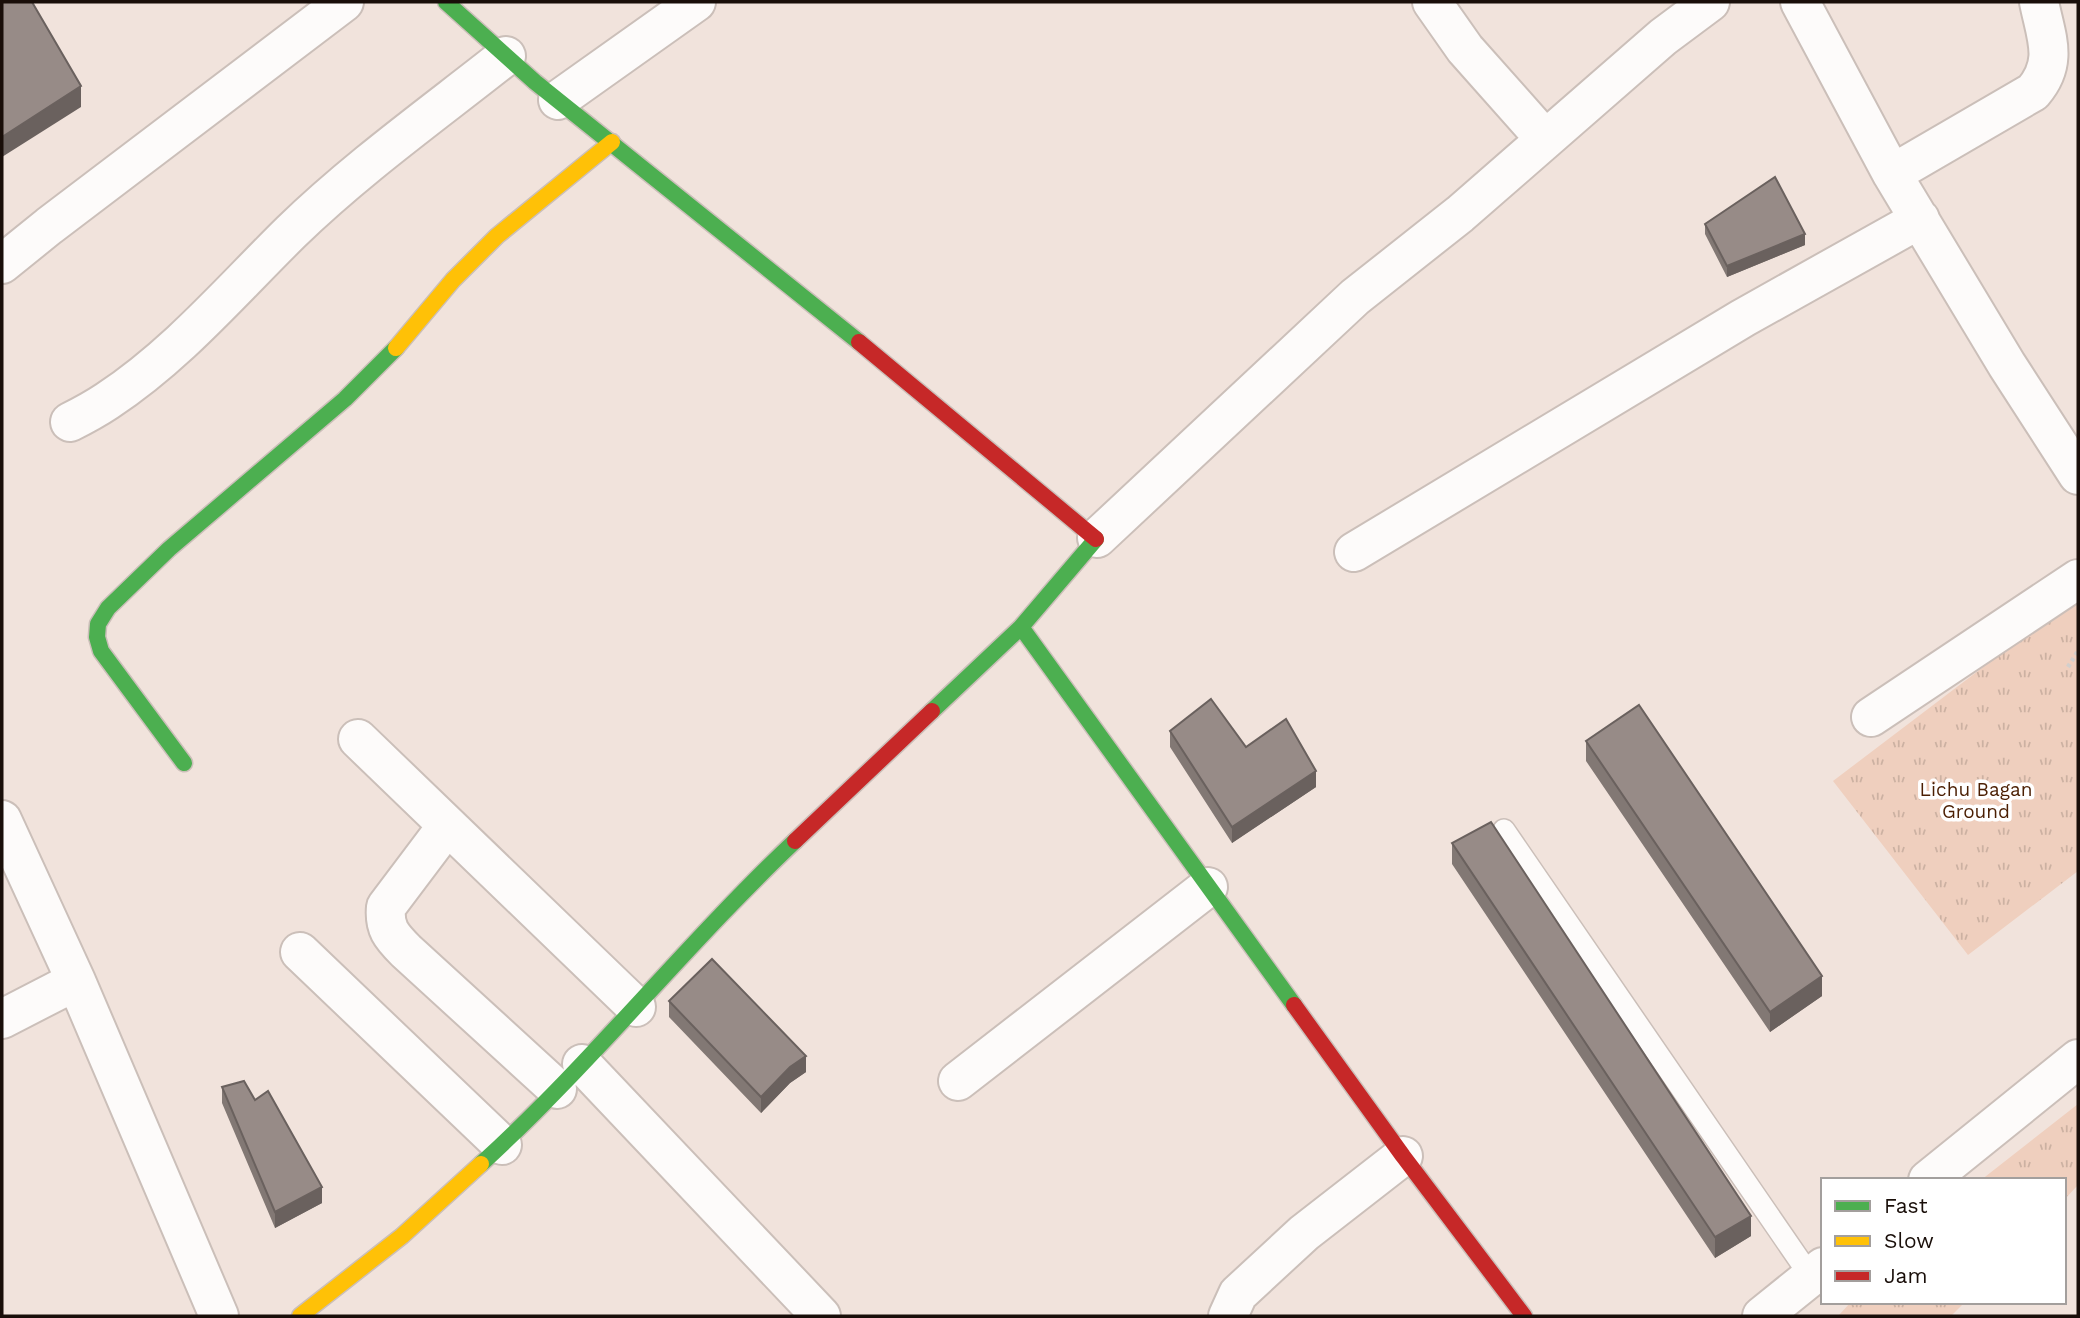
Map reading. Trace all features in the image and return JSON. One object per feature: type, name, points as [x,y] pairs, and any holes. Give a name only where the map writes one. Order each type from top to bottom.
[{"type":"street","points":[[2,264],[344,2]]},
{"type":"street","points":[[446,2],[558,100],[933,401],[1097,538]]},
{"type":"street","points":[[558,100],[696,2]]},
{"type":"street","points":[[1432,2],[1465,49],[1545,139]]},
{"type":"street","points":[[300,1316],[401,1236],[502,1144],[636,1007],[760,874],[1021,627],[1097,538],[1354,297],[1460,214],[1663,37],[1710,2]]},
{"type":"street","points":[[1800,2],[1892,174],[2007,365],[2078,475]]},
{"type":"street","points":[[1892,174],[2033,92],[2043,80],[2049,59],[2039,2]]},
{"type":"street","points":[[70,422],[107,401],[167,354],[215,310],[292,231],[358,174],[506,56]]},
{"type":"street","points":[[184,763],[101,651],[97,637],[98,624],[108,608],[169,549],[345,399],[400,344],[453,280],[497,236],[612,142]]},
{"type":"street","points":[[1354,552],[1732,324],[1920,219]]},
{"type":"street","points":[[1871,717],[2078,579]]},
{"type":"street","points":[[1021,627],[1403,1156],[1524,1316]]},
{"type":"street","points":[[358,739],[636,1007]]},
{"type":"street","points":[[2,820],[76,981],[219,1316]]},
{"type":"street","points":[[447,827],[386,908],[385,923],[390,935],[406,951],[569,1076],[821,1316]]},
{"type":"street","points":[[958,1081],[1208,887]]},
{"type":"street","points":[[300,952],[502,1144]]},
{"type":"street","points":[[2,1019],[76,981]]},
{"type":"street","points":[[1930,1178],[2078,1059]]},
{"type":"street","points":[[1228,1316],[1238,1294],[1304,1233],[1403,1156]]},
{"type":"street","points":[[1762,1316],[1817,1272]]},
{"type":"lane","points":[[1504,830],[1817,1272]]},
{"type":"path","points":[[2068,667],[2078,651]]},
{"type":"green space","name":"Lichu Bagan Ground","points":[[2078,595],[2078,871],[1968,955],[1833,781]]},
{"type":"green space","points":[[2078,1104],[2078,1185],[2066,1198],[2066,1178],[1984,1178]]},
{"type":"green space","points":[[1849,1304],[1963,1304],[1951,1316],[1838,1316]]},
{"type":"building","points":[[2,2],[32,2],[81,86],[2,137]]},
{"type":"building","points":[[1775,177],[1805,234],[1727,266],[1705,224]]},
{"type":"building","points":[[1211,699],[1246,747],[1286,719],[1316,771],[1232,827],[1170,731]]},
{"type":"building","points":[[1639,705],[1822,976],[1770,1012],[1586,741]]},
{"type":"building","points":[[1491,822],[1751,1216],[1715,1237],[1452,843]]},
{"type":"building","points":[[712,959],[806,1056],[790,1067],[761,1097],[669,1001]]},
{"type":"building","points":[[244,1081],[255,1100],[268,1091],[322,1187],[275,1212],[222,1087]]},
{"type":"traffic: fast","points":[[446,2],[535,82],[859,342]]},
{"type":"traffic: fast","points":[[184,763],[101,651],[97,637],[98,624],[108,608],[169,549],[345,399],[396,348]]},
{"type":"traffic: fast","points":[[1096,539],[1021,627],[1294,1005]]},
{"type":"traffic: fast","points":[[932,711],[1021,627]]},
{"type":"traffic: fast","points":[[481,1164],[562,1085],[795,841]]},
{"type":"traffic: slow","points":[[396,348],[453,280],[497,236],[612,142]]},
{"type":"traffic: slow","points":[[300,1316],[402,1236],[481,1164]]},
{"type":"traffic: jam","points":[[859,342],[1096,539]]},
{"type":"traffic: jam","points":[[795,841],[932,711]]},
{"type":"traffic: jam","points":[[1294,1005],[1403,1156],[1524,1316]]}]
